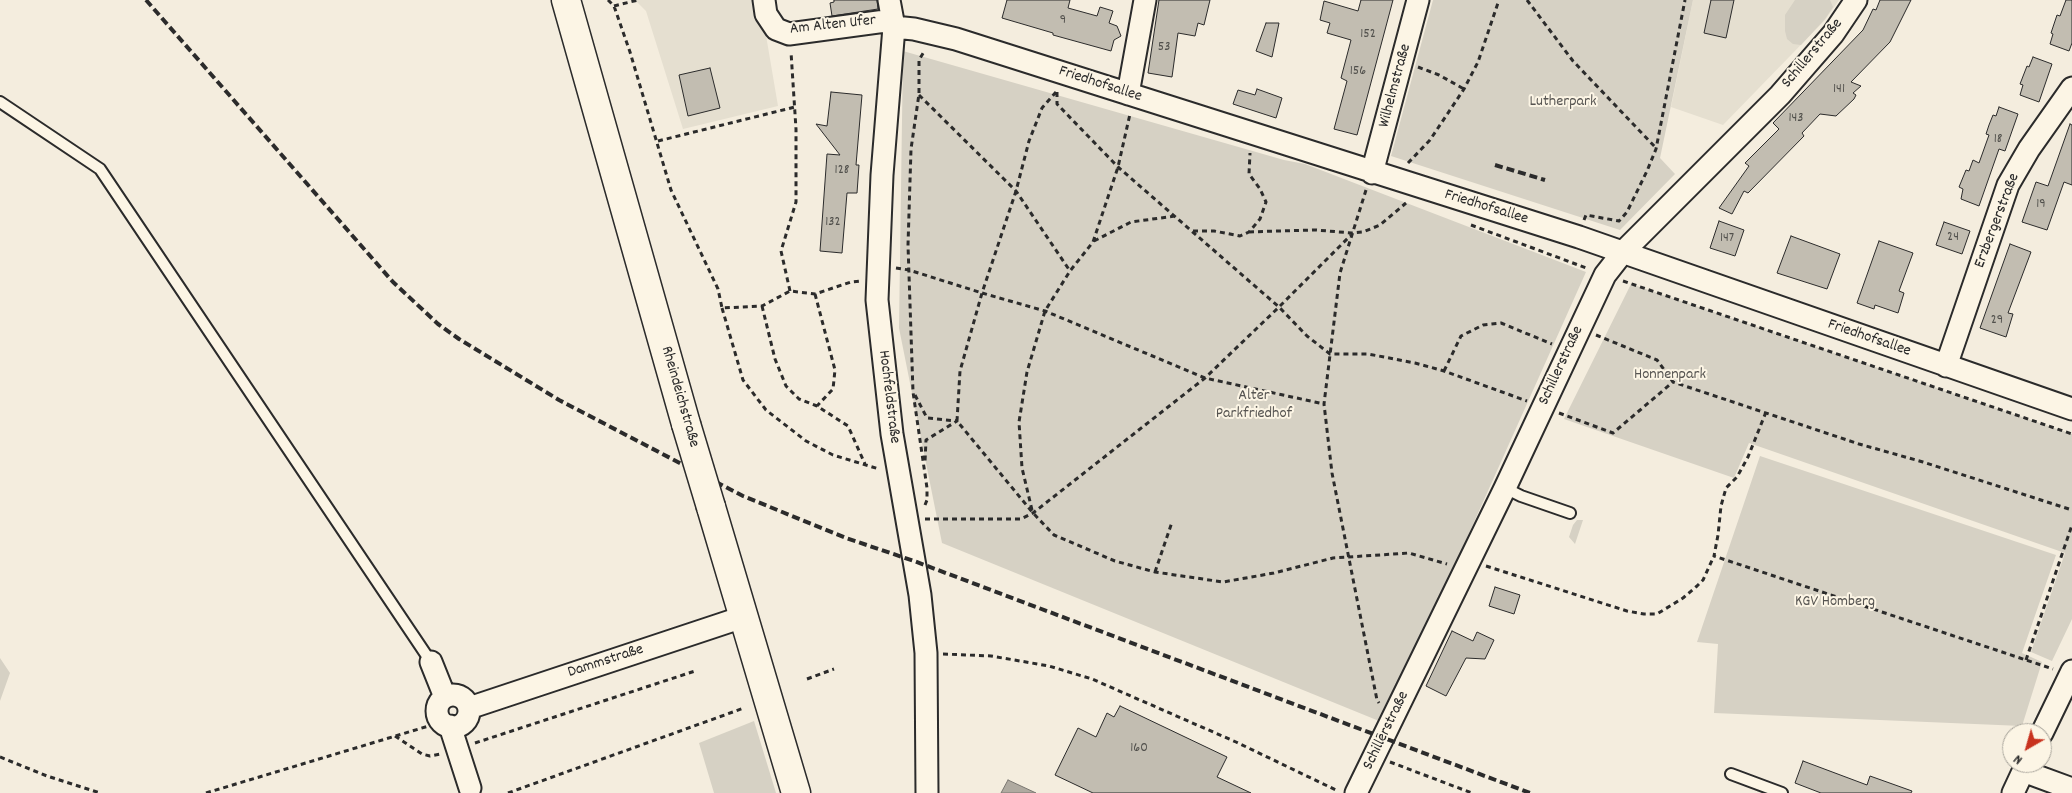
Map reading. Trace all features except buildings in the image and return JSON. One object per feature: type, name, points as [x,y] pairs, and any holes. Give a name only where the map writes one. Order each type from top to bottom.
[{"type":"main road","name":"Rheindeichstraße","points":[[566,0],[686,424],[796,793]]},
{"type":"street","name":"Am Alten Ufer","points":[[764,0],[766,14],[776,29],[789,34],[892,16]]},
{"type":"street","points":[[1128,94],[1145,0]]},
{"type":"street","name":"Wilhelmstraße","points":[[1372,173],[1418,0]]},
{"type":"street","name":"Schillerstraße","points":[[1356,793],[1505,488],[1605,275],[1623,252],[1780,94],[1833,34],[1856,0]]},
{"type":"street","name":"Friedhofsallee","points":[[892,16],[914,29],[956,40],[1579,237],[2072,409]]},
{"type":"street","name":"Hochfeldstraße","points":[[892,16],[882,175],[877,300],[892,434],[920,595],[926,653],[927,793]]},
{"type":"street","name":"Erzbergerstraße","points":[[1946,366],[2008,185],[2029,149],[2072,88]]},
{"type":"street","name":"Dammstraße","points":[[469,708],[743,617]]},
{"type":"street","points":[[431,662],[445,697]]},
{"type":"street","points":[[2045,723],[2062,669]]},
{"type":"street","points":[[441,723],[462,724],[466,720],[469,715],[469,708],[462,698],[457,695],[445,697],[438,707],[441,723],[457,749],[470,788]]},
{"type":"street","points":[[2013,793],[2022,773]]},
{"type":"street","points":[[2038,773],[2072,789]]},
{"type":"lane","points":[[0,102],[100,169],[431,662]]},
{"type":"lane","points":[[1505,488],[1521,496],[1570,513]]},
{"type":"lane","points":[[1731,774],[1782,793]]},
{"type":"path","points":[[608,0],[614,6],[658,141],[671,190],[718,290],[743,380],[766,410],[806,441],[833,455],[865,464],[848,426],[816,406],[799,399],[786,386],[775,359],[762,306]]},
{"type":"path","points":[[614,6],[638,0]]},
{"type":"path","points":[[1393,179],[1430,140],[1464,90],[1478,62],[1499,0]]},
{"type":"path","points":[[1527,0],[1573,61],[1656,149]]},
{"type":"path","points":[[1579,237],[1586,216],[1619,221],[1627,212],[1647,171],[1656,149],[1685,0]]},
{"type":"path","points":[[789,34],[795,107],[796,202],[781,251],[790,290]]},
{"type":"path","points":[[1402,63],[1439,74],[1464,90]]},
{"type":"path","points":[[1673,382],[1613,434],[1444,371],[1368,354],[1330,354],[1307,336],[1279,307],[1118,167],[1057,104],[1057,92],[1042,108],[982,293],[960,372],[957,420],[1033,513],[1054,535],[1115,561],[1155,572],[1223,582],[1274,573],[1333,558],[1409,552],[1485,566],[1627,611],[1657,614],[1690,592],[1703,580],[1714,556],[1721,506],[1726,488],[1736,477],[1748,457],[1766,412]]},
{"type":"path","points":[[927,500],[913,392],[908,270],[912,149],[918,94],[1016,191],[1070,271]]},
{"type":"path","points":[[1033,513],[1022,468],[1019,422],[1027,372],[1045,311],[1070,271],[1093,242],[1118,167],[1131,113],[1128,94]]},
{"type":"path","points":[[658,141],[795,107]]},
{"type":"path","points":[[1249,232],[1260,219],[1266,202],[1260,189],[1248,174],[1250,153]]},
{"type":"path","points":[[1372,173],[1340,273],[1324,404],[1332,473],[1350,556],[1377,700],[1393,720]]},
{"type":"path","points":[[1192,231],[1240,236],[1249,232],[1316,230],[1363,232],[1380,225],[1409,200]]},
{"type":"path","points":[[1093,242],[1131,222],[1175,216]]},
{"type":"path","points":[[918,519],[1021,519],[1033,513],[1205,378],[1352,233]]},
{"type":"path","points":[[722,308],[762,306],[790,290],[815,294],[878,273],[908,270],[1045,311],[1205,378],[1324,404]]},
{"type":"path","points":[[1605,275],[2072,434]]},
{"type":"path","points":[[815,294],[835,370],[833,390],[816,406]]},
{"type":"path","points":[[1444,371],[1461,336],[1483,325],[1501,323],[1568,351]]},
{"type":"path","points":[[1579,328],[1657,360],[1673,382],[1859,444],[1923,462],[2072,510]]},
{"type":"path","points":[[913,392],[927,418],[957,420]]},
{"type":"path","points":[[924,468],[926,440],[957,420]]},
{"type":"path","points":[[1155,572],[1172,522]]},
{"type":"path","points":[[2026,660],[2072,525]]},
{"type":"path","points":[[1714,556],[2026,660],[2062,669]]},
{"type":"path","points":[[926,653],[1001,658],[1049,666],[1092,679],[1236,742],[1343,793]]},
{"type":"path","points":[[807,679],[834,669]]},
{"type":"path","points":[[394,736],[416,751],[430,756],[457,749],[695,671]]},
{"type":"path","points":[[508,793],[744,708]]},
{"type":"path","points":[[206,793],[441,723]]},
{"type":"path","points":[[1374,756],[1472,793]]},
{"type":"path","points":[[0,758],[100,793]]},
{"type":"shaded area","points":[[635,0],[760,0],[778,106],[683,129],[646,11]]},
{"type":"shaded area","points":[[1693,0],[1839,0],[1825,20],[1723,125],[1671,107]]},
{"type":"shaded area","points":[[1008,780],[1036,793],[1001,793]]},
{"type":"green space","name":"Lutherpark","points":[[1433,0],[1693,0],[1660,158],[1675,174],[1620,230],[1391,156]]},
{"type":"green space","points":[[1795,0],[1830,0],[1833,7],[1825,19],[1801,45],[1793,44],[1787,39],[1785,31],[1785,15]]},
{"type":"green space","name":"Alter Parkfriedhof","points":[[903,51],[1284,160],[1305,164],[1586,272],[1384,723],[942,543],[899,328]]},
{"type":"green space","name":"Honnenpark","points":[[1631,284],[2072,434],[2072,619],[2052,661],[2031,652],[2065,553],[1749,443],[1734,478],[1564,419]]},
{"type":"green space","name":"KGV Homberg","points":[[1760,456],[2056,555],[2022,653],[2042,662],[2023,723],[2002,723],[2002,725],[1714,713],[1718,644],[1697,642]]},
{"type":"green space","points":[[1577,520],[1583,520],[1575,544],[1569,537]]},
{"type":"green space","points":[[0,658],[10,673],[0,701]]},
{"type":"green space","points":[[754,721],[776,793],[714,793],[699,743]]},
{"type":"railway","points":[[146,0],[393,282],[438,324],[459,339],[559,400],[743,496],[846,538],[914,561],[1530,793]]},
{"type":"railway","points":[[1495,165],[1545,180]]}]
